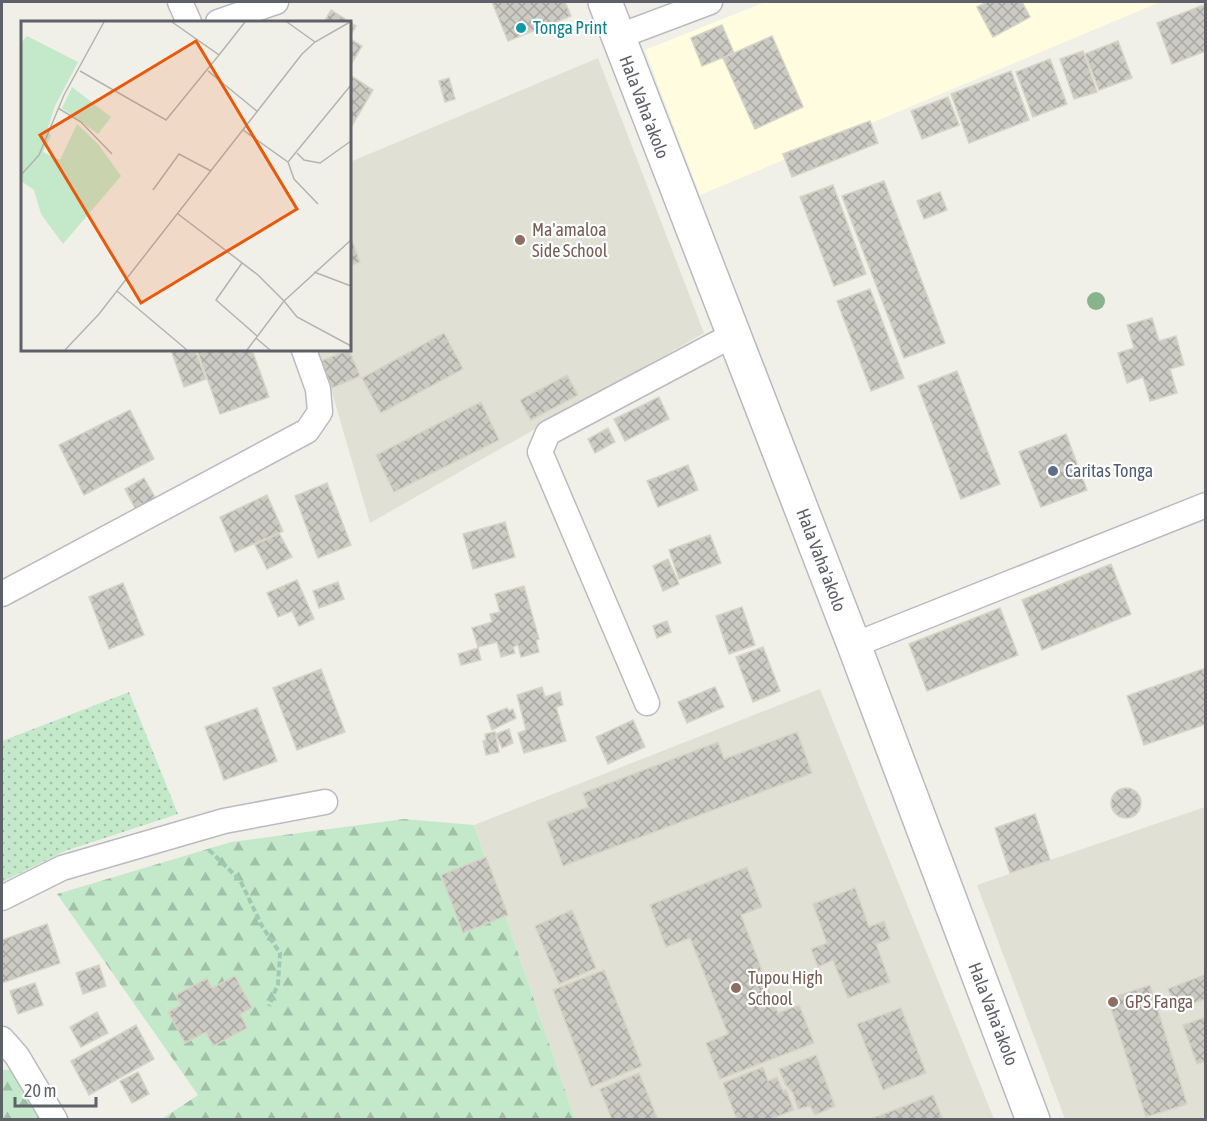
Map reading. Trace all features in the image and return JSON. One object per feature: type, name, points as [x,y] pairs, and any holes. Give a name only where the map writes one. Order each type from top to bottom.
[{"type":"main road","name":"Hala Vaha'akolo","points":[[605,2],[854,645],[1033,1119]]},
{"type":"street","points":[[180,2],[189,21]]},
{"type":"street","points":[[221,21],[276,2]]},
{"type":"street","points":[[617,37],[710,2]]},
{"type":"street","points":[[647,703],[540,452],[548,433],[733,335]]},
{"type":"street","points":[[2,594],[307,431],[320,412],[318,389],[304,351]]},
{"type":"street","points":[[854,645],[1206,505]]},
{"type":"street","points":[[2,898],[62,868],[224,820],[325,802]]},
{"type":"street","points":[[2,1039],[17,1056],[55,1119]]},
{"type":"path","points":[[189,831],[240,880],[262,926],[280,953],[278,984],[269,1006]]},
{"type":"shaded area","points":[[765,2],[1160,2],[700,195],[645,50]]},
{"type":"shaded area","name":"Ma'amaloa Side School","points":[[598,58],[704,333],[370,523],[318,351],[351,351],[351,162]]},
{"type":"shaded area","name":"Tupou High School","points":[[820,689],[994,1119],[575,1119],[474,825]]},
{"type":"shaded area","name":"GPS Fanga","points":[[1205,807],[1205,1119],[1065,1119],[977,885]]},
{"type":"green space","points":[[129,692],[178,814],[65,851],[2,882],[2,741]]},
{"type":"green space","points":[[404,819],[474,825],[575,1119],[162,1119],[198,1095],[57,894],[231,842]]},
{"type":"green space","points":[[36,1068],[70,1119],[2,1119],[2,1070]]},
{"type":"building","name":"Tonga Print","points":[[492,2],[565,2],[571,16],[508,41]]},
{"type":"building","points":[[987,2],[1022,2],[1030,17],[993,37],[977,7]]},
{"type":"building","points":[[1206,4],[1206,51],[1172,64],[1157,23]]},
{"type":"building","points":[[331,10],[348,21],[325,21]]},
{"type":"building","points":[[351,23],[356,26],[351,34]]},
{"type":"building","points":[[722,25],[734,53],[702,66],[691,38]]},
{"type":"building","points":[[772,36],[803,107],[755,129],[723,58]]},
{"type":"building","points":[[351,40],[362,46],[351,64]]},
{"type":"building","points":[[1118,41],[1132,78],[1099,90],[1085,54]]},
{"type":"building","points":[[1083,51],[1097,92],[1074,99],[1060,59]]},
{"type":"building","points":[[1050,59],[1067,104],[1033,117],[1016,72]]},
{"type":"building","points":[[1011,71],[1029,120],[969,143],[951,94]]},
{"type":"building","points":[[351,76],[373,90],[351,127]]},
{"type":"building","points":[[449,78],[455,99],[445,102],[439,81]]},
{"type":"building","points":[[948,97],[959,125],[922,139],[911,111]]},
{"type":"building","points":[[870,121],[878,143],[792,177],[783,154]]},
{"type":"building","points":[[884,181],[945,343],[904,358],[842,196]]},
{"type":"building","points":[[833,185],[866,274],[834,286],[800,197]]},
{"type":"building","points":[[940,192],[947,210],[924,219],[917,201]]},
{"type":"building","points":[[351,238],[360,262],[351,266]]},
{"type":"building","points":[[870,289],[904,378],[871,391],[837,301]]},
{"type":"building","points":[[1152,318],[1159,341],[1176,336],[1184,365],[1170,369],[1177,393],[1150,401],[1143,377],[1127,383],[1118,353],[1134,348],[1127,325]]},
{"type":"building","points":[[444,333],[463,369],[381,413],[362,378]]},
{"type":"building","points":[[171,351],[195,351],[206,379],[184,387]]},
{"type":"building","points":[[197,351],[252,351],[269,397],[220,414]]},
{"type":"building","points":[[349,351],[360,376],[332,388],[321,361]]},
{"type":"building","points":[[957,371],[1000,484],[961,499],[918,386]]},
{"type":"building","points":[[567,375],[578,395],[531,420],[520,400]]},
{"type":"building","points":[[659,397],[669,419],[625,441],[614,419]]},
{"type":"building","points":[[481,402],[499,440],[394,492],[376,455]]},
{"type":"building","points":[[130,410],[154,459],[84,495],[59,445]]},
{"type":"building","points":[[608,428],[615,442],[595,453],[588,439]]},
{"type":"building","name":"Caritas Tonga","points":[[1066,434],[1087,490],[1041,507],[1019,452]]},
{"type":"building","points":[[688,465],[698,490],[658,507],[647,481]]},
{"type":"building","points":[[144,478],[156,499],[136,510],[125,489]]},
{"type":"building","points":[[327,483],[351,545],[318,558],[295,496]]},
{"type":"building","points":[[267,495],[283,531],[235,552],[220,517]]},
{"type":"building","points":[[505,522],[515,557],[473,569],[463,534]]},
{"type":"building","points":[[279,533],[292,557],[267,569],[255,545]]},
{"type":"building","points":[[710,535],[721,563],[679,579],[669,550]]},
{"type":"building","points":[[668,559],[679,584],[663,591],[653,566]]},
{"type":"building","points":[[1111,564],[1131,614],[1042,650],[1022,600]]},
{"type":"building","points":[[297,580],[314,619],[299,626],[292,611],[278,617],[267,593]]},
{"type":"building","points":[[338,582],[344,599],[319,608],[313,591]]},
{"type":"building","points":[[123,583],[144,635],[109,649],[89,597]]},
{"type":"building","points":[[524,586],[539,639],[536,640],[539,652],[521,657],[518,645],[513,647],[515,653],[501,657],[497,642],[478,647],[472,628],[492,622],[490,614],[500,612],[495,594]]},
{"type":"building","points":[[742,607],[755,645],[729,654],[716,616]]},
{"type":"building","points":[[1000,608],[1018,655],[927,691],[909,644]]},
{"type":"building","points":[[667,621],[671,632],[657,638],[653,626]]},
{"type":"building","points":[[763,647],[780,691],[753,702],[736,657]]},
{"type":"building","points":[[478,648],[481,660],[461,665],[458,654]]},
{"type":"building","points":[[1206,668],[1206,724],[1144,745],[1127,696]]},
{"type":"building","points":[[321,669],[345,732],[297,750],[273,688]]},
{"type":"building","points":[[542,687],[545,697],[560,692],[563,705],[556,707],[566,741],[524,753],[518,733],[526,730],[517,695]]},
{"type":"building","points":[[715,687],[724,707],[687,723],[678,702]]},
{"type":"building","points":[[257,708],[277,761],[224,780],[205,727]]},
{"type":"building","points":[[507,708],[509,711],[513,709],[516,718],[492,730],[487,716]]},
{"type":"building","points":[[633,720],[645,747],[608,764],[596,737]]},
{"type":"building","points":[[509,729],[513,743],[502,748],[496,734]]},
{"type":"building","points":[[495,732],[499,752],[486,755],[483,741],[486,740],[485,734]]},
{"type":"building","points":[[797,732],[812,773],[563,866],[547,822],[588,807],[583,793],[718,742],[724,759]]},
{"type":"building","points":[[1126,788],[1132,789],[1140,797],[1140,809],[1132,817],[1126,818],[1120,817],[1112,809],[1111,803],[1112,797],[1120,789]]},
{"type":"building","points":[[1035,814],[1050,860],[1010,873],[995,828]]},
{"type":"building","points":[[486,857],[508,915],[463,933],[441,875]]},
{"type":"building","points":[[747,867],[762,907],[741,915],[778,1013],[799,1005],[814,1043],[720,1079],[706,1043],[728,1034],[690,938],[666,947],[650,905]]},
{"type":"building","points":[[855,888],[869,927],[884,921],[890,939],[876,944],[890,982],[848,998],[833,960],[818,967],[811,949],[827,943],[813,904]]},
{"type":"building","points":[[572,910],[596,968],[559,984],[535,926]]},
{"type":"building","points":[[47,924],[60,963],[2,983],[2,940]]},
{"type":"building","points":[[99,965],[106,986],[83,994],[76,973]]},
{"type":"building","points":[[604,970],[642,1066],[591,1087],[553,990]]},
{"type":"building","points":[[1206,974],[1206,999],[1176,1010],[1168,989]]},
{"type":"building","points":[[235,976],[252,1008],[240,1014],[247,1028],[213,1046],[206,1032],[185,1043],[168,1012],[181,1005],[176,995],[207,978],[212,988]]},
{"type":"building","points":[[35,983],[43,1005],[18,1014],[10,991]]},
{"type":"building","points":[[1150,985],[1187,1104],[1146,1117],[1108,999]]},
{"type":"building","points":[[901,1008],[926,1073],[883,1090],[857,1024]]},
{"type":"building","points":[[97,1012],[108,1033],[81,1047],[70,1027]]},
{"type":"building","points":[[1206,1017],[1206,1061],[1197,1064],[1183,1025]]},
{"type":"building","points":[[136,1025],[154,1059],[89,1095],[71,1061]]},
{"type":"building","points":[[816,1055],[835,1106],[815,1115],[810,1106],[798,1109],[793,1093],[785,1084],[779,1069]]},
{"type":"building","points":[[763,1067],[768,1081],[777,1077],[783,1091],[786,1090],[794,1110],[768,1120],[737,1120],[723,1083]]},
{"type":"building","points":[[138,1072],[149,1094],[132,1103],[120,1081]]},
{"type":"building","points":[[639,1073],[658,1120],[612,1120],[600,1089]]},
{"type":"building","points":[[933,1095],[943,1120],[868,1120]]},
{"type":"place","name":"Tonga Print","points":[[521,28]]},
{"type":"place","name":"Ma'amaloa Side School","points":[[520,240]]},
{"type":"place","name":"Caritas Tonga","points":[[1053,471]]},
{"type":"place","name":"Tupou High School","points":[[736,988]]},
{"type":"place","name":"GPS Fanga","points":[[1113,1002]]}]
